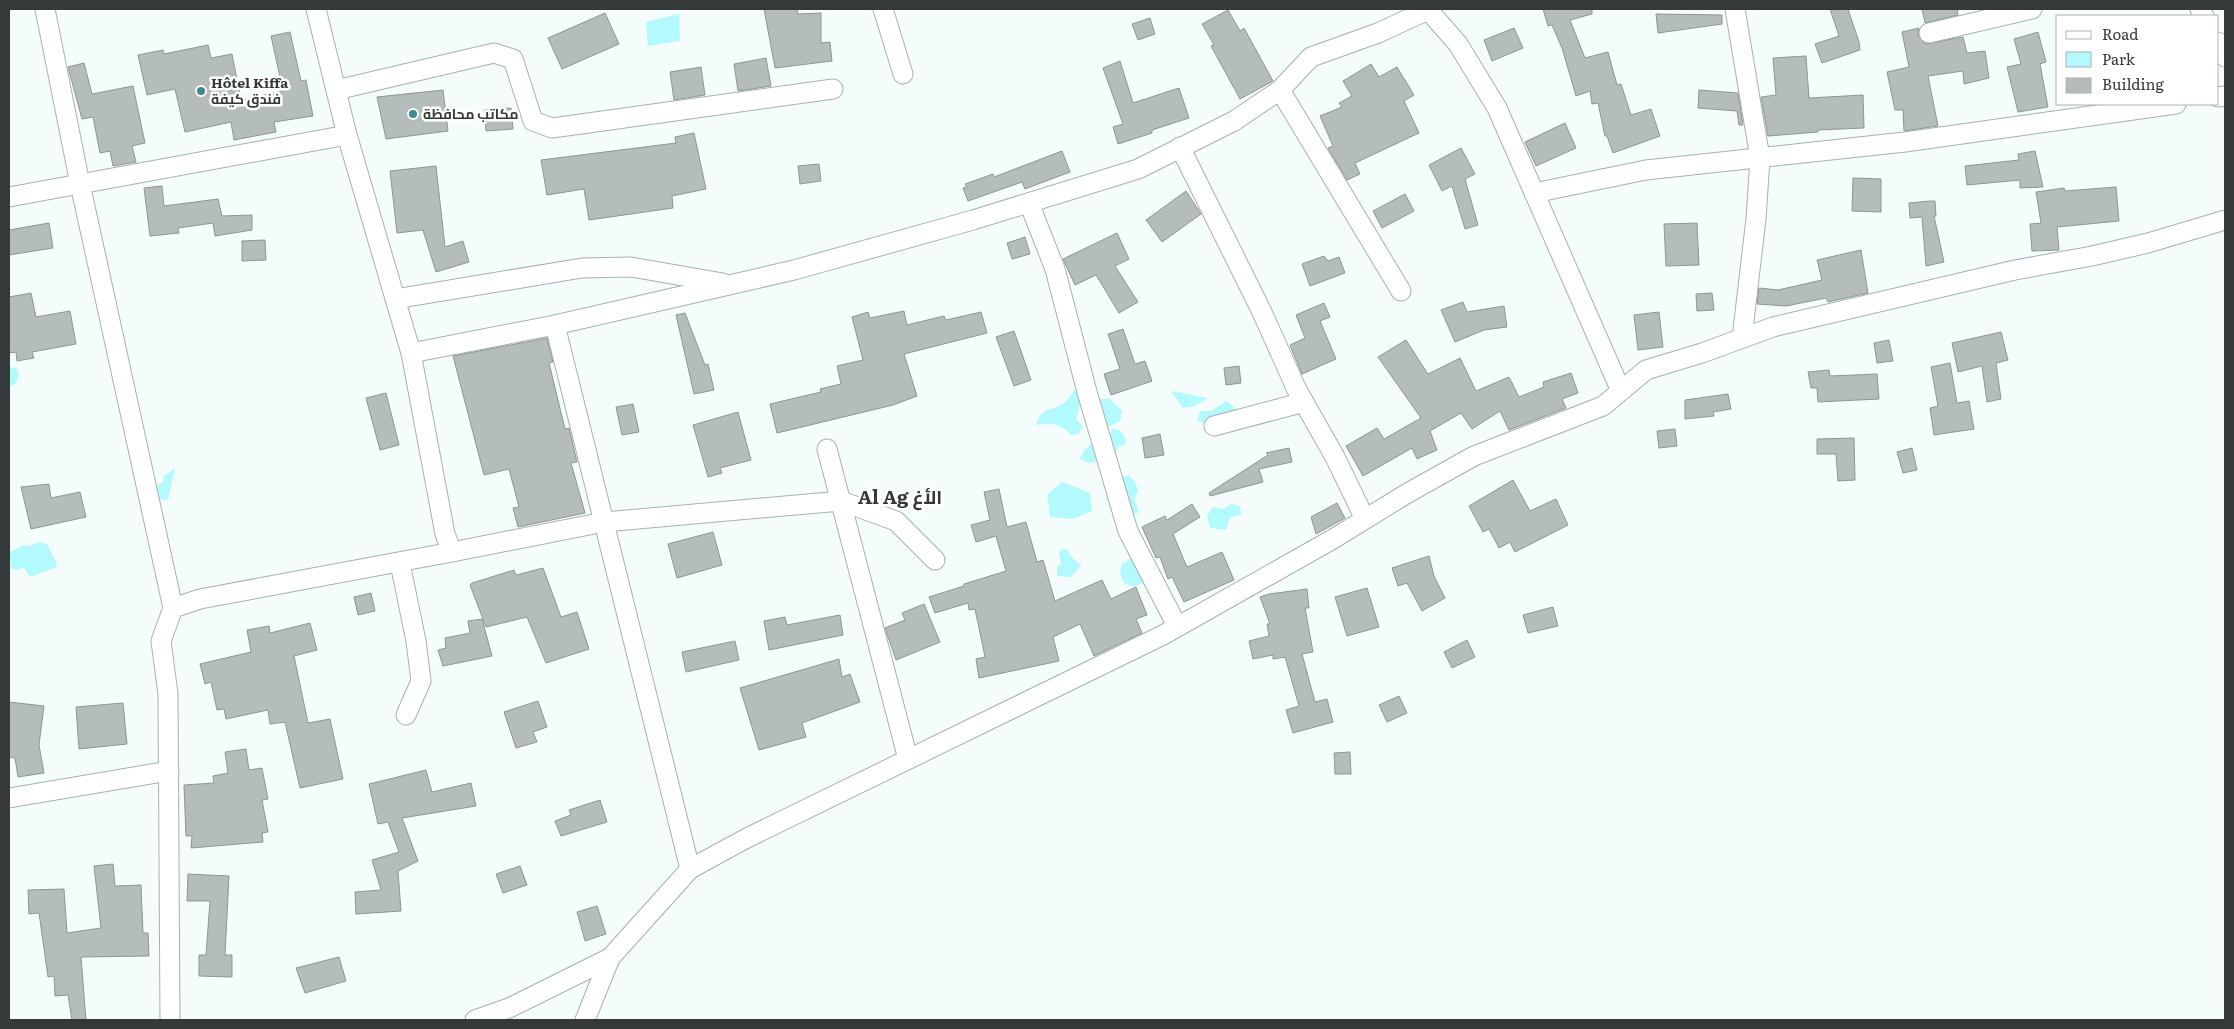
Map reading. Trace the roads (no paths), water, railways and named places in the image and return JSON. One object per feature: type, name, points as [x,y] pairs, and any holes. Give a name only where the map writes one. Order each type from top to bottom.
[{"type":"street","points":[[45,9],[80,184],[174,608],[161,641],[168,694],[170,1020]]},
{"type":"street","points":[[316,9],[347,135],[411,354],[445,534],[452,552]]},
{"type":"street","points":[[884,9],[903,74]]},
{"type":"street","points":[[1735,9],[1760,158],[1756,219],[1742,338]]},
{"type":"street","points":[[1929,33],[2032,9]]},
{"type":"street","points":[[411,354],[555,325],[794,270],[1029,203],[1138,168],[1234,121],[1280,90],[1311,57],[1378,33],[1430,10],[1458,44],[1497,108],[1621,391]]},
{"type":"street","points":[[2219,44],[2225,57]]},
{"type":"street","points":[[336,90],[494,54],[512,59],[532,121],[552,128],[833,89]]},
{"type":"street","points":[[1280,90],[1401,291]]},
{"type":"street","points":[[1534,193],[1646,170],[1906,142],[2169,105]]},
{"type":"street","points":[[9,196],[347,135]]},
{"type":"street","points":[[1180,148],[1304,402],[1335,457],[1365,519]]},
{"type":"street","points":[[1029,203],[1055,269],[1087,392],[1128,531],[1177,626]]},
{"type":"street","points":[[585,1020],[610,958],[690,869],[746,838],[1177,626],[1474,456],[1603,406],[1646,370],[1702,353],[1773,326],[2015,270],[2120,249],[2225,220]]},
{"type":"street","points":[[395,299],[582,268],[631,267],[732,284]]},
{"type":"street","points":[[555,325],[690,869]]},
{"type":"street","points":[[1214,426],[1304,402]]},
{"type":"street","points":[[827,449],[908,759]]},
{"type":"street","points":[[174,608],[200,599],[400,563],[604,522],[841,501],[896,521],[935,560]]},
{"type":"street","points":[[400,563],[416,641],[421,681],[406,715]]},
{"type":"street","points":[[9,798],[169,771]]},
{"type":"street","points":[[475,1020],[509,1008],[610,958]]},
{"type":"place","name":"Hôtel Kiffa فندق كيفة","points":[[201,91]]},
{"type":"place","name":"مكاتب محافظة","points":[[413,114]]},
{"type":"district","name":"Al Ag الأغ","points":[[900,497]]}]
